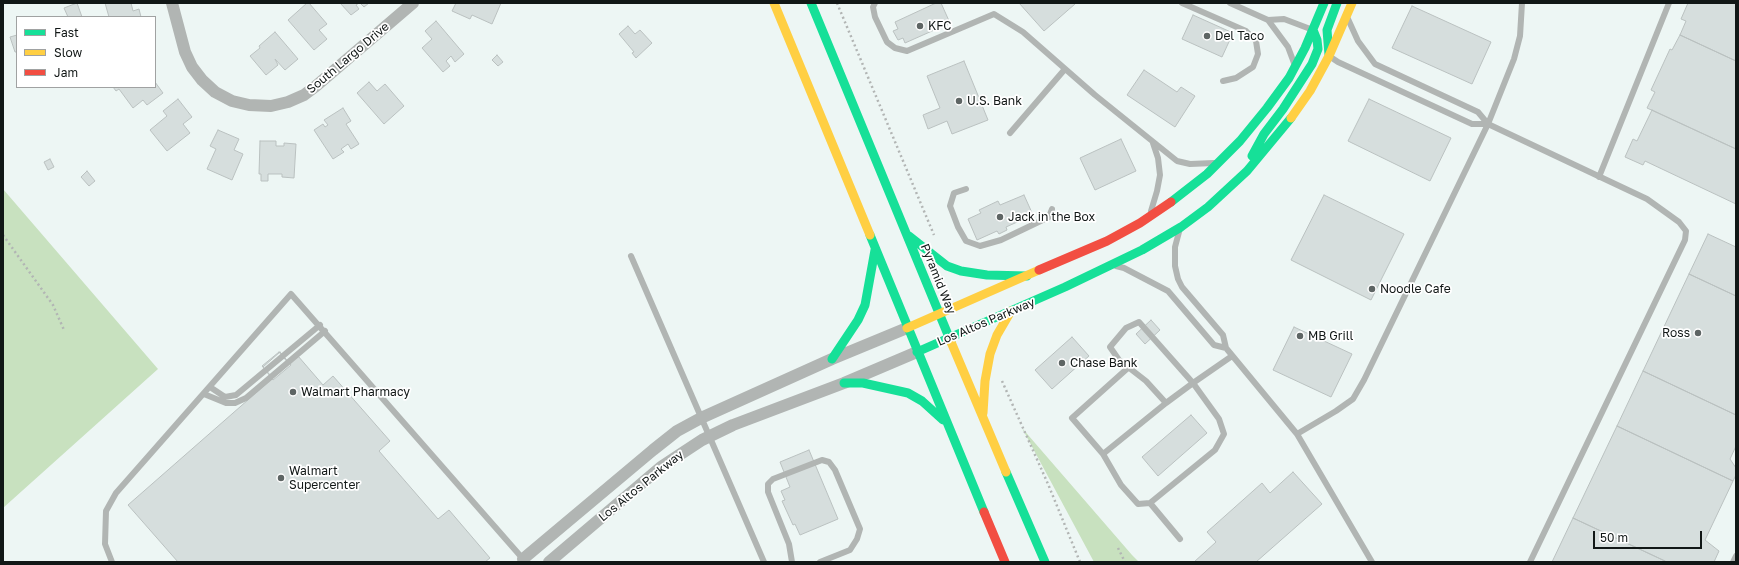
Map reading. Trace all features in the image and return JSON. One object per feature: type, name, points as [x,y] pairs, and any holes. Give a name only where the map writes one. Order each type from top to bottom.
[{"type":"main road","points":[[774,3],[907,328],[1005,562]]},
{"type":"main road","name":"Pyramid Way","points":[[812,3],[939,315],[1045,562]]},
{"type":"main road","name":"Los Altos Parkway","points":[[907,328],[1107,241],[1149,217],[1178,197],[1240,141],[1267,108],[1295,66],[1313,30],[1324,3]]},
{"type":"main road","points":[[1329,56],[1327,30],[1338,3]]},
{"type":"main road","name":"Los Altos Parkway","points":[[917,352],[1011,312],[1113,265],[1179,228],[1208,207],[1247,171],[1285,127],[1310,91],[1329,56],[1352,3]]},
{"type":"main road","points":[[1247,171],[1256,147],[1296,90],[1312,64],[1318,49],[1317,40],[1313,30]]},
{"type":"main road","points":[[906,233],[930,254],[947,266],[961,271],[982,274],[1027,276]]},
{"type":"main road","points":[[832,359],[858,320],[865,305],[875,250]]},
{"type":"main road","points":[[983,416],[990,354],[997,335],[1011,312]]},
{"type":"main road","points":[[844,383],[863,382],[908,393],[922,401],[950,429]]},
{"type":"street","name":"South Largo Drive","points":[[172,3],[185,52],[192,67],[202,80],[215,92],[232,100],[254,106],[271,106],[288,102],[304,95],[413,3]]},
{"type":"street","name":"Los Altos Parkway","points":[[525,561],[652,450],[677,431],[701,418],[832,359],[907,328]]},
{"type":"street","name":"Los Altos Parkway","points":[[549,562],[682,452],[733,425],[844,383],[917,352]]},
{"type":"lane","points":[[875,3],[873,7],[875,16],[888,42],[895,48],[907,50],[994,14],[1023,32],[1153,143],[1177,161],[1190,164],[1218,162]]},
{"type":"lane","points":[[1182,3],[1246,31],[1256,41],[1258,54],[1253,66],[1236,78],[1223,81]]},
{"type":"lane","points":[[1230,3],[1268,20],[1284,19],[1313,30]]},
{"type":"lane","points":[[1297,434],[1353,399],[1364,380],[1488,124],[1514,59],[1520,36],[1522,3]]},
{"type":"lane","points":[[1599,177],[1668,3]]},
{"type":"lane","points":[[1347,16],[1358,41],[1375,64],[1478,112],[1488,124],[1647,199],[1667,212],[1679,222],[1686,231],[1685,240],[1530,562]]},
{"type":"lane","points":[[1268,20],[1284,42],[1295,66]]},
{"type":"lane","points":[[1329,56],[1338,62],[1472,124],[1488,124]]},
{"type":"lane","points":[[1010,133],[1065,69]]},
{"type":"lane","points":[[1149,217],[1160,175],[1158,158],[1153,143]]},
{"type":"lane","points":[[966,189],[954,193],[950,206],[958,227],[966,241],[980,246],[1001,240],[1049,217],[1052,209]]},
{"type":"lane","points":[[1179,228],[1175,247],[1176,272],[1182,287],[1223,335],[1226,348],[1232,356],[1297,434],[1372,562]]},
{"type":"lane","points":[[631,256],[764,562]]},
{"type":"lane","points":[[1113,265],[1124,268],[1168,291],[1214,345],[1226,348]]},
{"type":"lane","points":[[112,562],[104,544],[106,511],[116,493],[291,294],[320,325],[525,561]]},
{"type":"lane","points":[[1128,367],[1072,418],[1103,454],[1121,485],[1138,504],[1150,503],[1215,450],[1224,434],[1219,419],[1193,383],[1139,322],[1126,328],[1110,347],[1119,360],[1128,367],[1146,381],[1166,403]]},
{"type":"lane","points":[[210,387],[225,397],[236,395],[320,325]]},
{"type":"lane","points":[[204,394],[226,404],[235,403],[246,398],[325,331]]},
{"type":"lane","points":[[1103,454],[1166,403],[1232,356]]},
{"type":"lane","points":[[792,562],[789,544],[768,492],[768,484],[773,479],[822,460],[829,462],[835,470],[860,529],[858,538],[850,550],[820,562]]},
{"type":"lane","points":[[1150,503],[1180,539]]},
{"type":"lane","points":[[1733,562],[1736,556]]},
{"type":"path","points":[[837,3],[937,241]]},
{"type":"path","points":[[3,235],[53,305],[64,330]]},
{"type":"path","points":[[1001,378],[1080,562]]},
{"type":"path","points":[[1118,548],[1125,562]]},
{"type":"green space","points":[[3,189],[158,369],[3,508]]},
{"type":"green space","points":[[1022,428],[1132,555],[1139,562],[1094,562]]},
{"type":"building","points":[[77,3],[82,16],[68,16],[64,8]]},
{"type":"building","points":[[105,3],[131,3],[133,11],[139,9],[141,16],[109,16]]},
{"type":"building","points":[[307,3],[309,3],[327,24],[319,30],[327,39],[314,50],[288,20]]},
{"type":"building","points":[[340,3],[359,3],[356,5],[359,9],[351,15]]},
{"type":"building","points":[[360,3],[369,3],[364,7]]},
{"type":"building","points":[[456,3],[501,3],[492,24],[472,15],[470,19],[452,11]]},
{"type":"building","name":"KFC","points":[[936,3],[941,3],[950,23],[905,43],[903,38],[898,40],[893,31],[898,29],[895,22]]},
{"type":"building","points":[[1019,3],[1075,3],[1075,4],[1044,31]]},
{"type":"building","points":[[1688,3],[1736,3],[1736,61],[1680,35],[1686,21],[1681,19]]},
{"type":"building","points":[[1412,6],[1491,42],[1472,84],[1392,48]]},
{"type":"building","name":"Del Taco","points":[[1193,15],[1233,33],[1222,57],[1182,39]]},
{"type":"building","points":[[436,21],[464,54],[455,62],[451,56],[446,61],[450,66],[443,72],[422,48],[432,39],[425,31]]},
{"type":"building","points":[[628,26],[635,34],[640,30],[652,43],[636,58],[632,53],[634,52],[619,34]]},
{"type":"building","points":[[275,32],[298,59],[285,70],[275,59],[278,65],[266,75],[250,56]]},
{"type":"building","points":[[16,35],[16,52],[15,52],[10,37]]},
{"type":"building","points":[[1680,35],[1736,61],[1736,149],[1647,108],[1655,92],[1651,90],[1670,49],[1672,50]]},
{"type":"building","points":[[497,55],[503,62],[498,66],[492,60]]},
{"type":"building","name":"U.S. Bank","points":[[964,61],[988,120],[952,134],[947,121],[928,129],[923,115],[940,108],[927,76]]},
{"type":"building","points":[[1144,70],[1177,92],[1181,87],[1195,96],[1175,127],[1127,95]]},
{"type":"building","points":[[369,82],[377,91],[385,84],[404,106],[384,124],[357,93]]},
{"type":"building","points":[[156,83],[163,93],[147,105],[143,100],[133,108],[119,89],[116,91],[114,88],[156,88]]},
{"type":"building","points":[[178,99],[192,117],[183,124],[190,133],[167,151],[150,130],[167,116],[163,111]]},
{"type":"building","points":[[1369,99],[1451,138],[1430,181],[1348,141]]},
{"type":"building","points":[[343,108],[351,121],[346,124],[359,144],[351,149],[348,144],[341,149],[344,152],[333,159],[314,130],[323,124],[325,127],[328,125],[324,120]]},
{"type":"building","points":[[1652,110],[1736,149],[1736,204],[1645,161],[1643,165],[1625,157],[1633,139],[1637,141]]},
{"type":"building","points":[[218,130],[239,139],[234,150],[243,154],[232,180],[207,169],[216,149],[210,146]]},
{"type":"building","points":[[1121,139],[1136,171],[1095,190],[1080,158]]},
{"type":"building","points":[[260,141],[276,141],[276,146],[284,146],[284,143],[296,144],[294,178],[282,177],[282,174],[268,174],[268,181],[261,181],[261,174],[259,174]]},
{"type":"building","points":[[50,159],[54,167],[48,170],[44,162]]},
{"type":"building","points":[[87,171],[95,181],[89,186],[81,177]]},
{"type":"building","name":"Jack in the Box","points":[[1024,195],[1033,215],[1006,227],[1007,230],[999,234],[997,231],[977,240],[968,219],[981,213],[979,210],[998,201],[1000,205]]},
{"type":"building","points":[[1324,195],[1404,234],[1371,300],[1291,260]]},
{"type":"building","points":[[1708,234],[1736,247],[1736,296],[1689,274]]},
{"type":"building","name":"Ross","points":[[1689,274],[1736,296],[1736,415],[1643,371]]},
{"type":"building","points":[[1151,320],[1160,330],[1145,344],[1136,334]]},
{"type":"building","points":[[1294,327],[1352,354],[1331,397],[1273,370]]},
{"type":"building","name":"Chase Bank","points":[[1072,337],[1089,356],[1052,389],[1035,370]]},
{"type":"building","name":"Walmart Supercenter","points":[[279,352],[289,364],[298,356],[323,385],[333,376],[390,441],[379,451],[438,519],[449,510],[490,558],[485,562],[178,562],[128,505],[273,378],[262,366]]},
{"type":"building","points":[[280,352],[291,365],[273,380],[263,367]]},
{"type":"building","points":[[1643,371],[1736,415],[1736,446],[1730,459],[1736,468],[1736,475],[1733,481],[1617,426]]},
{"type":"building","points":[[1191,415],[1207,433],[1158,476],[1142,457]]},
{"type":"building","points":[[1617,426],[1733,481],[1705,540],[1719,551],[1714,562],[1667,562],[1573,518]]},
{"type":"building","points":[[809,450],[838,519],[800,535],[795,524],[793,525],[782,501],[785,500],[781,491],[790,487],[780,462]]},
{"type":"building","points":[[1293,472],[1322,504],[1256,562],[1194,562],[1216,542],[1207,532],[1262,483],[1270,493]]},
{"type":"building","points":[[1573,518],[1665,561],[1552,562]]},
{"type":"traffic: fast","points":[[811,3],[951,342]]},
{"type":"traffic: fast","points":[[1171,202],[1207,174],[1240,141],[1267,108],[1289,78],[1305,48],[1324,3]]},
{"type":"traffic: fast","points":[[1329,55],[1327,30],[1337,3]]},
{"type":"traffic: fast","points":[[1252,156],[1264,134],[1283,109],[1312,64],[1318,49],[1317,40],[1313,30]]},
{"type":"traffic: fast","points":[[917,352],[1065,287],[1142,250],[1181,227],[1208,207],[1247,171],[1291,118]]},
{"type":"traffic: fast","points":[[870,235],[984,512]]},
{"type":"traffic: fast","points":[[909,236],[947,266],[961,271],[987,275],[1027,276]]},
{"type":"traffic: fast","points":[[832,359],[858,320],[865,305],[875,250]]},
{"type":"traffic: fast","points":[[844,383],[863,383],[908,393],[922,401],[943,420]]},
{"type":"traffic: fast","points":[[1006,472],[1045,562]]},
{"type":"traffic: slow","points":[[774,3],[870,235]]},
{"type":"traffic: slow","points":[[1291,118],[1310,91],[1329,56],[1352,3]]},
{"type":"traffic: slow","points":[[907,328],[1039,270]]},
{"type":"traffic: slow","points":[[983,413],[985,381],[990,354],[997,335],[1011,311]]},
{"type":"traffic: slow","points":[[951,342],[1006,472]]},
{"type":"traffic: jam","points":[[1039,270],[1107,241],[1140,223],[1171,202]]},
{"type":"traffic: jam","points":[[984,512],[1005,562]]},
{"type":"place","name":"KFC","points":[[920,26]]},
{"type":"place","name":"Del Taco","points":[[1207,36]]},
{"type":"place","name":"U.S. Bank","points":[[959,101]]},
{"type":"place","name":"Jack in the Box","points":[[1000,217]]},
{"type":"place","name":"Noodle Cafe","points":[[1372,289]]},
{"type":"place","name":"Ross","points":[[1698,333]]},
{"type":"place","name":"MB Grill","points":[[1300,336]]},
{"type":"place","name":"Chase Bank","points":[[1062,363]]},
{"type":"place","name":"Walmart Pharmacy","points":[[293,392]]},
{"type":"place","name":"Walmart Supercenter","points":[[281,478]]}]
